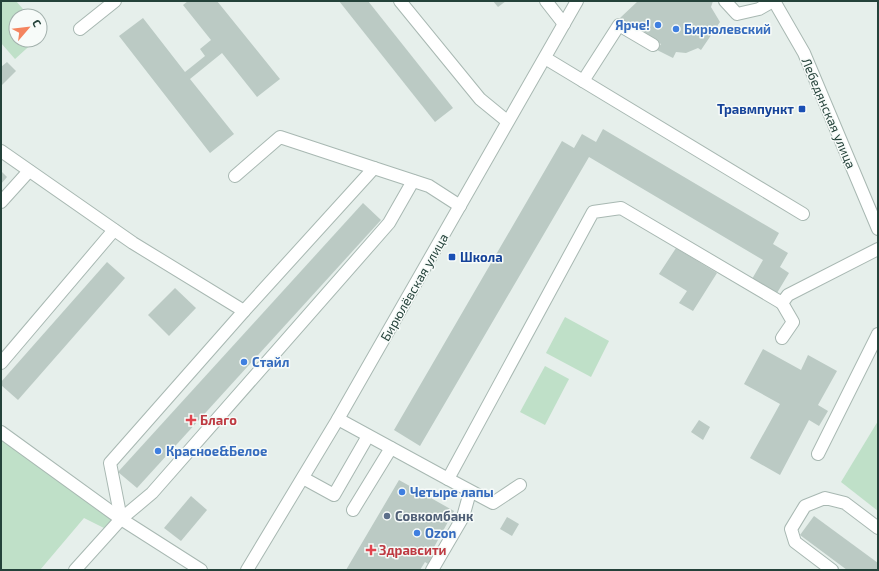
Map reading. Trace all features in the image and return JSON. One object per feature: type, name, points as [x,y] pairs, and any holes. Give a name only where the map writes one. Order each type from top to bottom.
[{"type":"street","points":[[80,29],[116,1]]},
{"type":"street","points":[[400,1],[480,99],[507,121]]},
{"type":"street","points":[[546,1],[564,24]]},
{"type":"street","name":"Бирюлёвская улица","points":[[247,570],[338,419],[507,121],[577,1]]},
{"type":"street","points":[[725,1],[737,14],[758,9],[773,1]]},
{"type":"street","name":"Лебедянская улица","points":[[773,1],[804,53],[878,229]]},
{"type":"street","points":[[583,81],[620,25],[653,45]]},
{"type":"street","points":[[545,58],[803,214]]},
{"type":"street","points":[[235,176],[280,138],[429,186],[460,206]]},
{"type":"street","points":[[1,151],[114,230],[205,289],[244,311]]},
{"type":"street","points":[[121,519],[110,463],[244,311],[374,168]]},
{"type":"street","points":[[1,202],[29,170]]},
{"type":"street","points":[[76,570],[121,519],[152,493],[389,223],[413,181]]},
{"type":"street","points":[[448,479],[593,212],[621,208],[782,303],[793,322],[782,338]]},
{"type":"street","points":[[1,362],[114,230]]},
{"type":"street","points":[[782,303],[788,295],[878,249]]},
{"type":"street","points":[[818,454],[878,334]]},
{"type":"street","points":[[338,419],[470,492],[493,503],[520,485]]},
{"type":"street","points":[[1,432],[121,519],[201,570]]},
{"type":"street","points":[[303,478],[334,495],[368,436]]},
{"type":"street","points":[[353,510],[391,448]]},
{"type":"street","points":[[432,570],[463,517],[470,492]]},
{"type":"street","points":[[832,570],[794,542],[791,529],[805,506],[825,498],[845,503],[878,528]]},
{"type":"green space","points":[[1,1],[16,1],[22,8],[8,8],[8,48],[27,48],[15,59],[1,43]]},
{"type":"green space","points":[[565,317],[609,341],[591,377],[546,353]]},
{"type":"green space","points":[[545,366],[569,379],[545,425],[520,412]]},
{"type":"green space","points":[[878,421],[878,511],[841,482]]},
{"type":"green space","points":[[1,432],[121,519],[110,531],[84,518],[40,570],[1,570]]},
{"type":"building","points":[[188,1],[217,1],[280,79],[257,97],[222,53],[190,79],[234,134],[210,153],[119,36],[143,18],[185,72],[205,56],[200,49],[211,40],[183,5]]},
{"type":"building","points":[[339,1],[368,1],[453,108],[435,122]]},
{"type":"building","points":[[493,1],[506,1],[498,7]]},
{"type":"building","name":"Бирюлевский","points":[[638,1],[713,1],[711,7],[720,22],[701,50],[698,48],[686,53],[676,52],[673,58],[657,50],[661,44],[620,18]]},
{"type":"building","points":[[7,62],[16,71],[1,86],[1,67]]},
{"type":"building","points":[[603,129],[779,233],[773,244],[788,253],[780,267],[789,273],[777,293],[752,279],[763,260],[589,157],[420,446],[394,430],[562,141],[574,148],[582,134],[596,142]]},
{"type":"building","points":[[1,171],[7,177],[1,184]]},
{"type":"building","points":[[363,203],[381,220],[137,488],[118,472]]},
{"type":"building","points":[[676,248],[717,273],[693,311],[679,303],[687,291],[659,274]]},
{"type":"building","points":[[107,262],[125,278],[18,400],[1,385],[1,382]]},
{"type":"building","points":[[175,288],[196,308],[169,336],[148,315]]},
{"type":"building","points":[[763,349],[801,370],[808,355],[837,371],[818,405],[828,411],[819,426],[809,420],[780,475],[750,458],[780,404],[744,384]]},
{"type":"building","points":[[699,420],[710,427],[703,440],[691,432]]},
{"type":"building","points":[[399,480],[454,511],[433,549],[435,550],[428,564],[425,562],[420,570],[346,570]]},
{"type":"building","points":[[191,496],[207,510],[181,541],[164,528]]},
{"type":"building","points":[[814,516],[878,563],[878,570],[847,570],[800,535]]},
{"type":"building","points":[[507,517],[519,524],[512,536],[500,529]]},
{"type":"place","name":"Ярче!","points":[[658,25]]},
{"type":"place","name":"Бирюлевский","points":[[676,29]]},
{"type":"place","name":"Травмпункт","points":[[802,109]]},
{"type":"place","name":"Школа","points":[[452,257]]},
{"type":"place","name":"Стайл","points":[[244,362]]},
{"type":"place","name":"Благо","points":[[191,420]]},
{"type":"place","name":"Красное&Белое","points":[[158,451]]},
{"type":"place","name":"Четыре лапы","points":[[402,492]]},
{"type":"place","name":"Совкомбанк","points":[[387,516]]},
{"type":"place","name":"Ozon","points":[[417,533]]},
{"type":"place","name":"Здравсити","points":[[371,550]]}]
